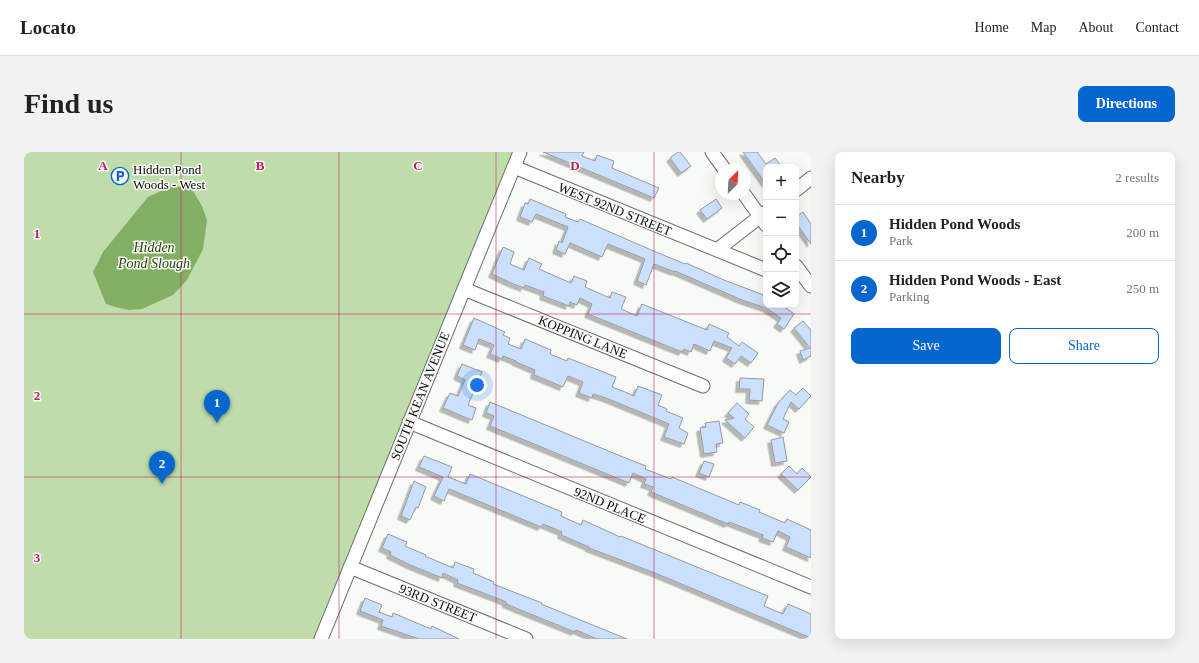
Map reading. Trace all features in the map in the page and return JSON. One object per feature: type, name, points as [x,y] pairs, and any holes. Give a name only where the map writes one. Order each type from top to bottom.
[{"type":"street","name":"SOUTH KEAN AVENUE","points":[[321,639],[520,152]]},
{"type":"street","points":[[712,152],[721,164]]},
{"type":"street","name":"WEST 92ND STREET","points":[[514,167],[763,269]]},
{"type":"street","points":[[799,188],[811,178]]},
{"type":"street","points":[[749,200],[763,217]]},
{"type":"street","points":[[717,250],[763,219]]},
{"type":"street","points":[[799,270],[811,288]]},
{"type":"street","points":[[799,284],[811,288]]},
{"type":"street","name":"KOPPING LANE","points":[[464,289],[703,386]]},
{"type":"street","name":"92ND PLACE","points":[[409,422],[811,587]]},
{"type":"street","name":"93RD STREET","points":[[350,567],[526,639]]},
{"type":"shaded area","points":[[24,152],[519,152],[322,639],[24,639]]},
{"type":"water","name":"Hidden Pond Slough","points":[[174,185],[193,191],[202,206],[207,220],[203,249],[187,280],[173,295],[142,309],[129,310],[106,304],[93,272],[103,252],[148,197]]},
{"type":"building","points":[[543,152],[584,152],[582,156],[595,161],[597,155],[614,161],[612,168],[659,188],[654,198]]},
{"type":"building","points":[[680,152],[691,166],[681,173],[670,158]]},
{"type":"building","points":[[743,152],[757,152],[766,164],[763,164],[763,180]]},
{"type":"building","points":[[775,158],[780,164],[766,164]]},
{"type":"building","points":[[530,199],[566,214],[565,217],[578,222],[580,219],[656,252],[763,295],[763,307],[654,264],[646,285],[637,281],[645,259],[608,244],[602,257],[570,243],[565,254],[556,250],[559,241],[562,243],[568,227],[536,214],[532,222],[520,217],[525,203],[528,204]]},
{"type":"building","points":[[715,200],[722,208],[707,219],[700,210]]},
{"type":"building","points":[[803,212],[811,224],[811,244],[799,227],[799,215]]},
{"type":"building","points":[[503,247],[514,252],[510,264],[524,270],[529,258],[542,264],[539,269],[571,283],[574,276],[587,281],[585,287],[610,298],[612,292],[626,297],[621,309],[637,316],[642,304],[707,330],[709,324],[729,333],[727,337],[739,346],[742,342],[758,353],[751,363],[741,356],[735,364],[726,358],[732,348],[714,341],[710,351],[694,344],[691,352],[684,349],[682,352],[588,314],[592,304],[580,298],[577,305],[570,302],[569,306],[543,296],[544,292],[525,285],[524,288],[511,283],[492,274]]},
{"type":"building","points":[[766,308],[786,308],[794,314],[784,329],[777,324],[781,318]]},
{"type":"building","points":[[474,318],[505,332],[503,335],[510,338],[508,344],[521,349],[525,339],[551,350],[550,354],[567,361],[568,358],[616,377],[612,387],[634,396],[638,386],[662,395],[658,405],[667,409],[666,411],[683,418],[679,428],[688,433],[684,444],[664,437],[669,424],[606,398],[593,394],[592,398],[579,393],[583,382],[568,376],[563,387],[534,375],[535,370],[516,361],[503,356],[502,359],[490,354],[494,345],[479,339],[475,350],[463,345]]},
{"type":"building","points":[[803,321],[811,330],[811,356],[803,360],[800,351],[810,348],[794,328]]},
{"type":"building","points":[[462,364],[482,372],[468,405],[476,408],[472,420],[443,408],[450,393],[458,396],[465,380],[457,376]]},
{"type":"building","points":[[740,378],[764,379],[762,401],[749,400],[750,389],[739,389]]},
{"type":"building","points":[[803,388],[811,396],[799,409],[791,402],[783,419],[789,422],[784,433],[767,425],[778,403],[790,390],[796,395]]},
{"type":"building","points":[[490,402],[646,466],[645,469],[671,479],[672,477],[739,505],[740,502],[760,510],[759,512],[785,523],[787,519],[811,530],[811,558],[786,547],[790,537],[778,531],[773,542],[762,538],[763,535],[729,522],[728,524],[651,492],[653,487],[644,484],[646,479],[633,473],[629,483],[490,426],[494,416],[486,413]]},
{"type":"building","points":[[737,403],[749,414],[745,419],[754,427],[745,438],[725,420],[734,418],[728,413]]},
{"type":"building","points":[[719,421],[723,443],[716,444],[717,452],[704,454],[700,428],[706,427],[705,423]]},
{"type":"building","points":[[783,437],[787,461],[775,463],[771,440]]},
{"type":"building","points":[[424,456],[452,467],[448,477],[466,484],[470,474],[562,512],[561,516],[581,525],[583,520],[620,537],[621,536],[768,596],[764,606],[783,614],[788,604],[811,614],[811,638],[655,573],[589,548],[561,535],[562,532],[543,524],[541,527],[449,489],[444,501],[434,496],[443,477],[419,467]]},
{"type":"building","points":[[704,461],[714,464],[709,477],[699,473]]},
{"type":"building","points":[[789,466],[797,474],[802,468],[811,477],[798,490],[781,474]]},
{"type":"building","points":[[414,481],[426,487],[418,508],[416,507],[410,520],[401,516]]},
{"type":"building","points":[[388,534],[407,542],[405,546],[426,555],[425,556],[453,568],[455,562],[474,569],[473,573],[494,582],[493,584],[627,639],[597,639],[576,630],[575,632],[506,604],[506,602],[499,599],[457,583],[458,580],[443,573],[442,578],[410,565],[390,555],[391,552],[382,548]]},
{"type":"building","points":[[365,598],[382,605],[379,612],[392,617],[393,613],[431,629],[432,626],[459,639],[419,639],[381,626],[383,620],[360,611]]},
{"type":"place","name":"Hidden Pond Woods - West","points":[[120,176]]},
{"type":"place","name":"Hidden Pond Woods","points":[[217,423]]},
{"type":"place","name":"Hidden Pond Woods - East","points":[[162,484]]}]
